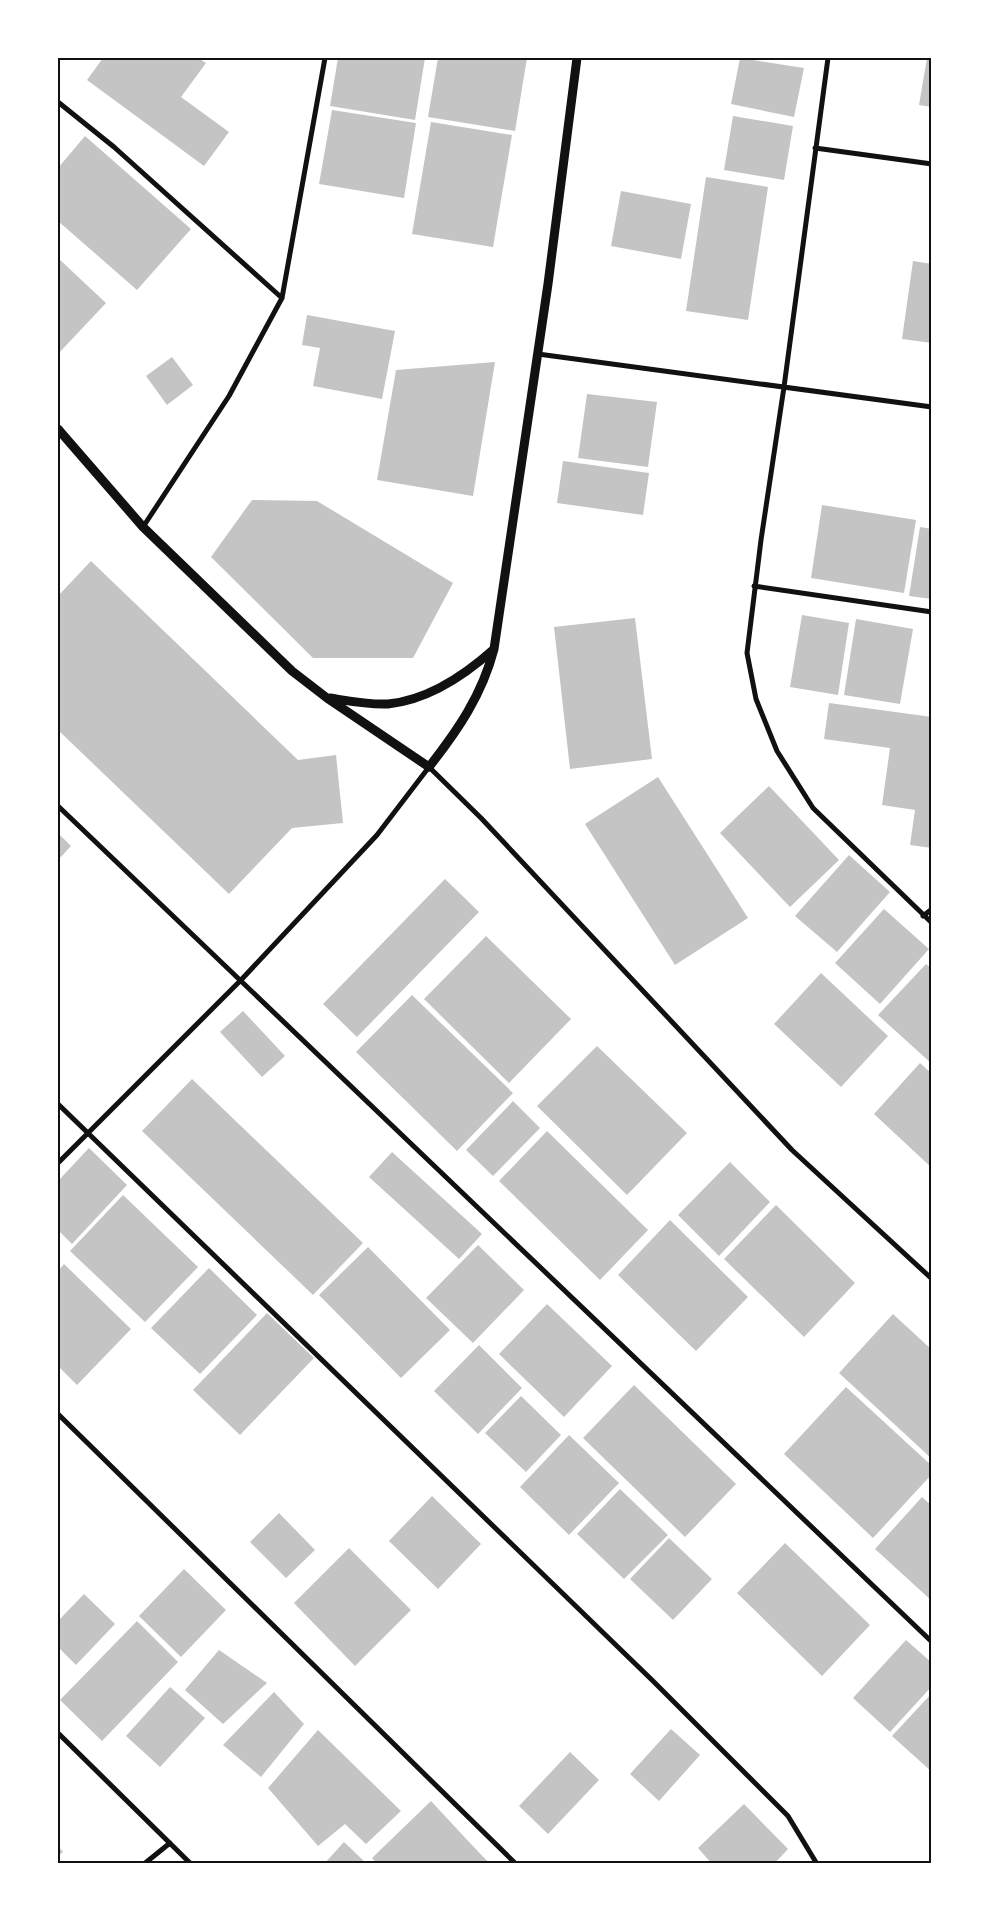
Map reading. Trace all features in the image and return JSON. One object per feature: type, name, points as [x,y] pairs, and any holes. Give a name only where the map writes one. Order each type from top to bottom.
[{"type":"street","points":[[143,528],[229,396],[282,298],[325,58]]},
{"type":"street","points":[[58,1163],[240,980],[377,836],[430,767],[470,710],[490,664],[494,649],[538,354],[577,58]]},
{"type":"street","points":[[828,58],[784,387],[754,586],[747,653],[756,699],[777,750],[813,808],[932,923]]},
{"type":"street","points":[[58,102],[114,147],[282,298]]},
{"type":"street","points":[[815,148],[932,164]]},
{"type":"street","points":[[538,354],[932,407]]},
{"type":"street","points":[[58,429],[143,528],[292,671],[327,698],[430,767],[481,818],[792,1150],[932,1279]]},
{"type":"street","points":[[754,586],[932,612]]},
{"type":"street","points":[[327,698],[372,704],[403,701],[456,679],[494,649]]},
{"type":"street","points":[[58,806],[932,1642]]},
{"type":"street","points":[[924,916],[932,910]]},
{"type":"street","points":[[58,1104],[653,1681],[788,1816],[817,1864]]},
{"type":"street","points":[[58,1414],[516,1864]]},
{"type":"street","points":[[58,1733],[191,1864]]},
{"type":"street","points":[[144,1864],[170,1843]]},
{"type":"building","points":[[103,58],[198,58],[206,63],[181,97],[229,132],[204,166],[87,80]]},
{"type":"building","points":[[338,58],[425,58],[415,120],[330,106]]},
{"type":"building","points":[[438,58],[527,58],[515,131],[428,117]]},
{"type":"building","points":[[740,58],[804,68],[794,117],[731,104]]},
{"type":"building","points":[[927,58],[932,58],[932,107],[919,105]]},
{"type":"building","points":[[332,110],[416,123],[404,198],[319,184]]},
{"type":"building","points":[[733,116],[793,126],[784,180],[724,170]]},
{"type":"building","points":[[431,122],[512,135],[493,247],[412,234]]},
{"type":"building","points":[[85,136],[191,229],[137,290],[58,221],[58,168]]},
{"type":"building","points":[[706,177],[768,187],[748,320],[686,311]]},
{"type":"building","points":[[621,191],[691,204],[681,259],[611,246]]},
{"type":"building","points":[[58,258],[106,303],[58,354]]},
{"type":"building","points":[[913,261],[932,264],[932,343],[902,339]]},
{"type":"building","points":[[307,315],[395,331],[382,399],[313,386],[320,348],[302,345]]},
{"type":"building","points":[[172,357],[193,385],[167,405],[146,376]]},
{"type":"building","points":[[495,362],[473,496],[377,480],[396,370]]},
{"type":"building","points":[[587,394],[657,402],[648,467],[578,458]]},
{"type":"building","points":[[563,461],[649,473],[643,515],[557,503]]},
{"type":"building","points":[[252,500],[317,501],[453,583],[413,658],[313,658],[211,557]]},
{"type":"building","points":[[822,505],[916,520],[904,593],[811,578]]},
{"type":"building","points":[[920,527],[932,529],[932,599],[909,596]]},
{"type":"building","points":[[91,561],[298,760],[336,755],[343,823],[292,828],[229,894],[58,730],[58,596]]},
{"type":"building","points":[[802,615],[849,623],[838,695],[790,687]]},
{"type":"building","points":[[635,618],[652,759],[570,769],[554,627]]},
{"type":"building","points":[[856,619],[913,629],[900,704],[844,695]]},
{"type":"building","points":[[829,703],[932,717],[932,848],[910,845],[915,810],[882,805],[890,748],[824,739]]},
{"type":"building","points":[[658,777],[748,918],[675,965],[585,824]]},
{"type":"building","points":[[769,786],[839,860],[790,907],[720,833]]},
{"type":"building","points":[[58,833],[71,846],[58,860]]},
{"type":"building","points":[[849,855],[890,892],[837,952],[795,916]]},
{"type":"building","points":[[445,879],[479,912],[357,1037],[323,1004]]},
{"type":"building","points":[[884,909],[929,949],[880,1004],[835,963]]},
{"type":"building","points":[[486,936],[571,1019],[509,1083],[424,999]]},
{"type":"building","points":[[926,964],[932,969],[932,1064],[878,1015]]},
{"type":"building","points":[[821,973],[888,1036],[841,1087],[774,1024]]},
{"type":"building","points":[[412,995],[513,1093],[457,1151],[356,1052]]},
{"type":"building","points":[[243,1011],[285,1056],[262,1077],[220,1032]]},
{"type":"building","points":[[597,1046],[687,1133],[627,1195],[537,1106]]},
{"type":"building","points":[[920,1063],[932,1074],[932,1168],[874,1114]]},
{"type":"building","points":[[192,1079],[363,1243],[313,1295],[142,1131]]},
{"type":"building","points":[[513,1101],[540,1128],[493,1176],[466,1150]]},
{"type":"building","points":[[547,1131],[648,1230],[600,1280],[499,1181]]},
{"type":"building","points":[[89,1148],[127,1185],[72,1244],[58,1230],[58,1181]]},
{"type":"building","points":[[392,1152],[482,1234],[459,1259],[369,1177]]},
{"type":"building","points":[[730,1162],[770,1202],[719,1256],[678,1215]]},
{"type":"building","points":[[123,1195],[198,1267],[145,1322],[70,1251]]},
{"type":"building","points":[[776,1205],[855,1283],[804,1337],[724,1259]]},
{"type":"building","points":[[670,1220],[748,1297],[696,1351],[618,1275]]},
{"type":"building","points":[[478,1245],[524,1290],[473,1343],[426,1298]]},
{"type":"building","points":[[368,1247],[450,1330],[401,1378],[319,1295]]},
{"type":"building","points":[[64,1264],[131,1329],[77,1385],[58,1366],[58,1271]]},
{"type":"building","points":[[209,1268],[257,1315],[200,1374],[151,1328]]},
{"type":"building","points":[[547,1304],[612,1366],[564,1417],[499,1354]]},
{"type":"building","points":[[267,1313],[314,1358],[240,1435],[193,1390]]},
{"type":"building","points":[[893,1314],[932,1350],[932,1459],[839,1373]]},
{"type":"building","points":[[479,1345],[522,1388],[478,1434],[434,1391]]},
{"type":"building","points":[[634,1385],[736,1484],[685,1537],[583,1438]]},
{"type":"building","points":[[846,1387],[932,1466],[932,1474],[873,1538],[784,1454]]},
{"type":"building","points":[[521,1396],[561,1435],[526,1472],[485,1433]]},
{"type":"building","points":[[569,1435],[619,1483],[569,1535],[520,1487]]},
{"type":"building","points":[[620,1489],[668,1535],[624,1579],[577,1534]]},
{"type":"building","points":[[432,1496],[481,1544],[438,1589],[389,1541]]},
{"type":"building","points":[[922,1497],[932,1506],[932,1601],[875,1549]]},
{"type":"building","points":[[279,1513],[315,1550],[286,1578],[250,1542]]},
{"type":"building","points":[[669,1538],[712,1579],[673,1620],[630,1579]]},
{"type":"building","points":[[785,1543],[870,1625],[822,1676],[737,1593]]},
{"type":"building","points":[[349,1548],[411,1610],[355,1666],[294,1603]]},
{"type":"building","points":[[184,1569],[226,1610],[181,1657],[139,1616]]},
{"type":"building","points":[[84,1594],[115,1624],[76,1665],[58,1647],[58,1621]]},
{"type":"building","points":[[137,1621],[178,1662],[102,1741],[60,1700]]},
{"type":"building","points":[[906,1640],[932,1663],[932,1686],[890,1732],[853,1698]]},
{"type":"building","points":[[219,1650],[267,1683],[223,1724],[185,1690]]},
{"type":"building","points":[[170,1687],[205,1718],[160,1767],[126,1736]]},
{"type":"building","points":[[274,1692],[304,1724],[261,1777],[223,1745]]},
{"type":"building","points":[[932,1693],[932,1772],[892,1736]]},
{"type":"building","points":[[671,1729],[700,1755],[659,1801],[630,1774]]},
{"type":"building","points":[[318,1730],[401,1811],[366,1844],[345,1824],[318,1846],[268,1788]]},
{"type":"building","points":[[570,1752],[599,1780],[548,1834],[519,1806]]},
{"type":"building","points":[[431,1801],[490,1864],[377,1864],[372,1858]]},
{"type":"building","points":[[744,1804],[788,1849],[774,1864],[712,1864],[698,1848]]},
{"type":"building","points":[[344,1842],[367,1864],[324,1864]]},
{"type":"building","points":[[58,1846],[63,1852],[58,1856]]}]
